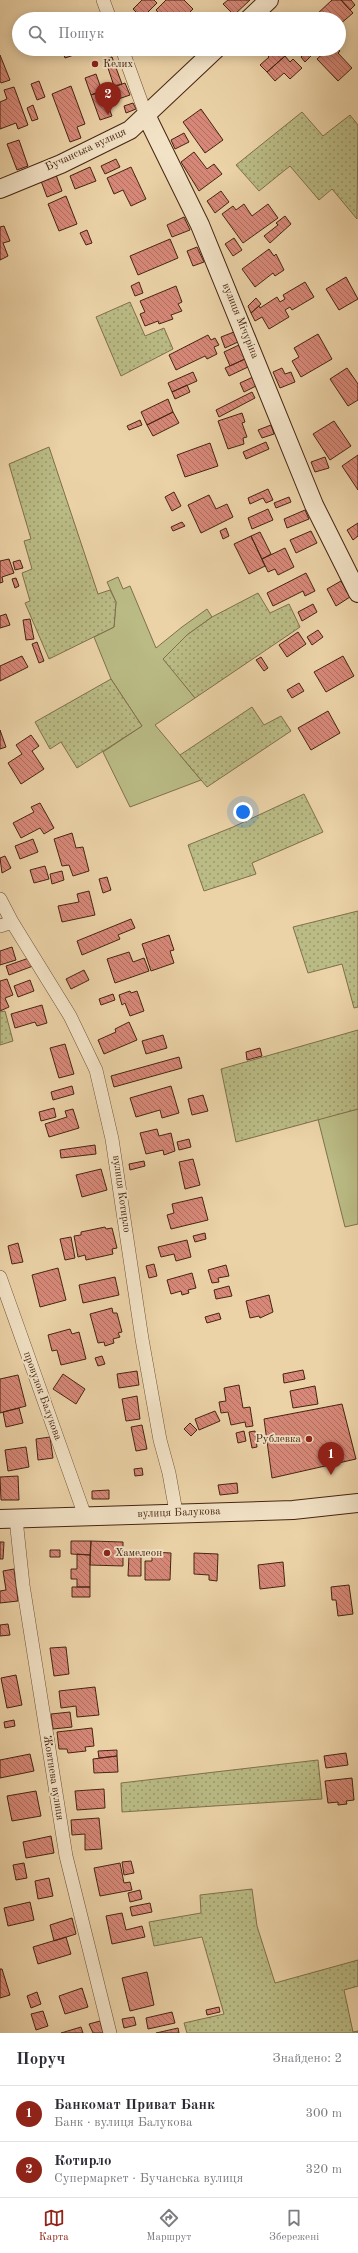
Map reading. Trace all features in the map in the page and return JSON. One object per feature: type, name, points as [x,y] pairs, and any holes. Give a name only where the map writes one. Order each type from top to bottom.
[{"type":"street","points":[[103,0],[107,12]]},
{"type":"street","points":[[256,12],[269,0]]},
{"type":"street","name":"вулиця Мічуріна","points":[[125,56],[146,116],[200,225],[314,506],[358,593]]},
{"type":"street","name":"Бучанська вулиця","points":[[0,189],[61,164],[130,130],[209,56]]},
{"type":"street","name":"вулиця Котирло","points":[[0,899],[6,924],[70,1016],[96,1070],[112,1139],[143,1347],[160,1440],[169,1472],[176,1512]]},
{"type":"street","name":"провулок Балукова","points":[[0,1277],[85,1516]]},
{"type":"street","name":"вулиця Балукова","points":[[8,1519],[176,1512],[293,1510],[358,1503]]},
{"type":"street","name":"Жовтнева вулиця","points":[[8,1519],[23,1585],[66,1856],[110,2033]]},
{"type":"green space","points":[[302,112],[323,136],[350,115],[358,125],[357,219],[332,189],[319,200],[290,166],[259,191],[236,165]]},
{"type":"green space","points":[[130,302],[145,336],[164,328],[173,349],[121,376],[96,317]]},
{"type":"green space","points":[[49,447],[98,594],[110,590],[116,602],[114,627],[49,659],[25,603],[30,601],[22,573],[32,569],[24,541],[31,539],[9,464]]},
{"type":"green space","points":[[118,577],[123,589],[130,586],[156,648],[207,609],[212,617],[187,635],[164,659],[195,698],[155,725],[201,780],[130,807],[103,752],[142,726],[111,679],[94,637],[114,627],[116,602],[107,582]]},
{"type":"green space","points":[[258,593],[270,613],[289,604],[300,627],[195,698],[163,659],[187,635],[212,617]]},
{"type":"green space","points":[[111,679],[142,726],[77,768],[61,742],[50,749],[35,722]]},
{"type":"green space","points":[[252,707],[264,725],[281,716],[291,731],[207,787],[180,755]]},
{"type":"green space","points":[[304,794],[323,832],[252,863],[256,874],[204,891],[188,845],[233,827]]},
{"type":"green space","points":[[358,911],[358,1007],[354,1008],[342,964],[308,973],[293,927]]},
{"type":"green space","points":[[5,1011],[13,1041],[0,1045],[0,1012]]},
{"type":"green space","points":[[358,1030],[358,1109],[236,1142],[221,1069]]},
{"type":"green space","points":[[358,1109],[358,1224],[345,1227],[318,1119]]},
{"type":"green space","points":[[318,1760],[322,1799],[122,1812],[121,1783]]},
{"type":"green space","points":[[252,1889],[257,1926],[275,1983],[358,1960],[358,1986],[344,1990],[353,2032],[358,2031],[358,2033],[187,2033],[184,2023],[224,2014],[202,1937],[154,1946],[149,1922],[201,1913],[200,1895]]},
{"type":"building","points":[[142,0],[154,0],[157,3],[148,12],[136,12],[133,9]]},
{"type":"building","points":[[166,0],[184,0],[193,9],[190,12],[158,12],[156,10]]},
{"type":"building","points":[[228,0],[250,0],[237,12],[231,12],[223,4]]},
{"type":"building","points":[[332,0],[341,0],[353,13],[346,19],[346,12],[319,12]]},
{"type":"building","points":[[341,0],[351,0],[355,5],[350,10]]},
{"type":"building","points":[[0,55],[10,80],[1,83],[0,81]]},
{"type":"building","points":[[268,56],[285,56],[267,72],[260,65],[269,57]]},
{"type":"building","points":[[285,56],[290,62],[293,59],[302,68],[290,79],[284,73],[275,81],[267,72]]},
{"type":"building","points":[[302,56],[311,56],[305,62],[301,57]]},
{"type":"building","points":[[320,56],[341,56],[352,68],[338,81],[317,59]]},
{"type":"building","points":[[112,57],[122,84],[114,86],[105,59]]},
{"type":"building","points":[[96,74],[102,91],[91,95],[85,78]]},
{"type":"building","points":[[39,81],[45,97],[37,100],[31,84]]},
{"type":"building","points":[[125,83],[130,95],[107,103],[112,116],[100,120],[91,95]]},
{"type":"building","points":[[71,86],[85,124],[77,127],[81,138],[70,142],[52,94]]},
{"type":"building","points":[[14,87],[28,125],[18,129],[16,123],[0,129],[0,102],[7,99],[4,90]]},
{"type":"building","points":[[133,103],[136,109],[126,113],[124,106]]},
{"type":"building","points":[[33,105],[38,119],[32,121],[27,108]]},
{"type":"building","points":[[201,109],[223,140],[205,153],[183,122]]},
{"type":"building","points":[[184,133],[189,142],[175,149],[171,140]]},
{"type":"building","points":[[19,140],[28,166],[17,170],[7,144]]},
{"type":"building","points":[[194,152],[207,169],[214,164],[222,174],[199,191],[181,162]]},
{"type":"building","points":[[116,159],[120,167],[105,174],[101,166]]},
{"type":"building","points":[[90,167],[96,181],[75,189],[70,176]]},
{"type":"building","points":[[131,167],[146,199],[131,206],[123,190],[114,194],[107,178]]},
{"type":"building","points":[[56,175],[62,191],[47,197],[41,181]]},
{"type":"building","points":[[221,191],[229,202],[215,213],[207,201]]},
{"type":"building","points":[[66,196],[77,224],[59,231],[48,204]]},
{"type":"building","points":[[244,204],[252,216],[268,204],[278,218],[243,243],[222,214],[233,206],[236,210]]},
{"type":"building","points":[[285,216],[291,224],[270,243],[264,236],[278,225],[276,223]]},
{"type":"building","points":[[184,217],[190,230],[172,237],[167,225]]},
{"type":"building","points":[[4,226],[10,241],[3,243],[8,256],[0,260],[0,227]]},
{"type":"building","points":[[87,230],[92,243],[86,245],[80,233]]},
{"type":"building","points":[[234,238],[242,250],[233,256],[225,244]]},
{"type":"building","points":[[170,239],[178,258],[138,275],[130,256]]},
{"type":"building","points":[[197,247],[204,262],[193,266],[187,251]]},
{"type":"building","points":[[269,249],[274,256],[276,254],[284,270],[275,276],[273,273],[255,287],[242,269]]},
{"type":"building","points":[[346,277],[358,299],[339,310],[326,289]]},
{"type":"building","points":[[139,282],[143,293],[135,296],[131,286]]},
{"type":"building","points":[[305,282],[314,297],[292,310],[290,307],[285,310],[289,317],[269,329],[262,317],[255,321],[251,313],[259,306],[260,308],[277,297],[280,302],[285,299],[283,295]]},
{"type":"building","points":[[176,286],[182,302],[178,304],[182,311],[171,315],[173,319],[159,324],[158,321],[145,326],[140,314],[145,312],[140,301]]},
{"type":"building","points":[[256,298],[261,304],[251,313],[248,306]]},
{"type":"building","points":[[234,332],[238,342],[225,348],[221,337]]},
{"type":"building","points":[[318,334],[332,359],[301,377],[292,361],[299,357],[294,348]]},
{"type":"building","points":[[208,335],[211,340],[215,338],[219,345],[214,347],[217,354],[207,359],[205,356],[176,370],[169,355]]},
{"type":"building","points":[[239,345],[245,359],[230,366],[224,352]]},
{"type":"building","points":[[245,359],[248,367],[229,376],[225,368]]},
{"type":"building","points":[[282,368],[285,374],[291,372],[295,382],[280,388],[273,372]]},
{"type":"building","points":[[347,368],[358,384],[358,400],[348,406],[330,379]]},
{"type":"building","points":[[193,372],[197,381],[172,392],[168,383]]},
{"type":"building","points":[[253,377],[256,386],[244,392],[240,383]]},
{"type":"building","points":[[187,385],[190,392],[175,399],[172,392]]},
{"type":"building","points":[[252,392],[255,398],[219,417],[216,410]]},
{"type":"building","points":[[168,399],[173,412],[147,425],[141,412]]},
{"type":"building","points":[[173,412],[179,423],[153,436],[147,425]]},
{"type":"building","points":[[242,413],[245,422],[242,423],[247,437],[243,438],[244,444],[228,449],[218,421]]},
{"type":"building","points":[[140,420],[142,425],[129,430],[127,426]]},
{"type":"building","points":[[334,421],[351,446],[330,460],[313,434]]},
{"type":"building","points":[[271,425],[274,434],[262,438],[258,430]]},
{"type":"building","points":[[266,442],[269,449],[246,459],[243,452]]},
{"type":"building","points":[[210,443],[218,466],[185,477],[177,455]]},
{"type":"building","points":[[358,455],[358,490],[342,466]]},
{"type":"building","points":[[325,457],[329,468],[315,472],[311,462]]},
{"type":"building","points":[[268,489],[273,500],[266,503],[263,498],[250,504],[248,498]]},
{"type":"building","points":[[174,492],[181,506],[172,511],[165,497]]},
{"type":"building","points":[[209,495],[216,509],[227,504],[233,517],[201,533],[188,505]]},
{"type":"building","points":[[289,497],[291,502],[276,508],[274,503]]},
{"type":"building","points":[[268,509],[273,520],[252,529],[248,518]]},
{"type":"building","points":[[305,510],[309,519],[287,528],[284,519]]},
{"type":"building","points":[[182,522],[185,526],[173,531],[171,527]]},
{"type":"building","points":[[358,523],[358,536],[353,540],[347,530]]},
{"type":"building","points":[[226,528],[229,536],[223,539],[220,531]]},
{"type":"building","points":[[311,531],[317,543],[296,553],[290,540]]},
{"type":"building","points":[[260,532],[271,554],[262,559],[251,536]]},
{"type":"building","points":[[251,536],[265,566],[249,574],[234,544]]},
{"type":"building","points":[[285,548],[294,567],[278,575],[275,569],[268,572],[262,559]]},
{"type":"building","points":[[9,559],[14,573],[2,577],[3,582],[0,583],[0,561]]},
{"type":"building","points":[[20,560],[23,568],[15,570],[13,562]]},
{"type":"building","points":[[306,573],[315,591],[305,596],[303,591],[273,606],[267,593]]},
{"type":"building","points":[[16,578],[19,586],[15,588],[12,579]]},
{"type":"building","points":[[341,581],[350,597],[336,606],[327,589]]},
{"type":"building","points":[[313,604],[317,612],[302,621],[298,612]]},
{"type":"building","points":[[6,614],[10,625],[0,628],[0,616]]},
{"type":"building","points":[[30,619],[34,639],[26,640],[23,620]]},
{"type":"building","points":[[318,630],[323,637],[312,645],[307,637]]},
{"type":"building","points":[[298,632],[306,644],[287,657],[279,645]]},
{"type":"building","points":[[37,642],[44,661],[39,663],[32,644]]},
{"type":"building","points":[[22,656],[28,667],[0,681],[0,666]]},
{"type":"building","points":[[343,656],[354,676],[326,692],[314,672]]},
{"type":"building","points":[[261,657],[268,668],[264,671],[256,660]]},
{"type":"building","points":[[299,683],[304,691],[292,698],[287,690]]},
{"type":"building","points":[[328,711],[340,733],[311,750],[298,728]]},
{"type":"building","points":[[0,730],[6,747],[0,749]]},
{"type":"building","points":[[31,735],[39,746],[32,751],[44,769],[21,784],[8,763],[22,754],[16,745]]},
{"type":"building","points":[[40,803],[54,828],[44,834],[40,828],[21,838],[13,823],[34,812],[31,807]]},
{"type":"building","points":[[72,833],[76,848],[83,847],[89,871],[73,876],[69,865],[62,866],[54,839]]},
{"type":"building","points":[[33,839],[38,852],[20,859],[15,846]]},
{"type":"building","points":[[5,856],[11,868],[2,873],[0,858]]},
{"type":"building","points":[[45,866],[49,879],[34,883],[30,870]]},
{"type":"building","points":[[62,871],[64,880],[52,884],[50,874]]},
{"type":"building","points":[[107,877],[111,890],[103,893],[99,879]]},
{"type":"building","points":[[89,891],[95,915],[62,922],[58,906],[79,902],[77,894]]},
{"type":"building","points":[[131,919],[135,928],[118,935],[120,939],[82,955],[77,941]]},
{"type":"building","points":[[169,935],[174,950],[170,951],[174,963],[151,971],[142,944]]},
{"type":"building","points":[[12,947],[16,960],[0,965],[0,951]]},
{"type":"building","points":[[129,952],[133,962],[144,958],[149,971],[115,983],[107,959]]},
{"type":"building","points":[[29,958],[33,966],[9,975],[6,966]]},
{"type":"building","points":[[84,970],[89,980],[71,989],[66,979]]},
{"type":"building","points":[[7,979],[13,995],[5,998],[9,1007],[0,1011],[0,981]]},
{"type":"building","points":[[30,980],[34,991],[18,997],[14,986]]},
{"type":"building","points":[[130,991],[131,993],[137,991],[144,1011],[130,1016],[125,1003],[122,1005],[119,995]]},
{"type":"building","points":[[113,994],[115,1000],[101,1005],[99,999]]},
{"type":"building","points":[[42,1005],[47,1023],[37,1026],[35,1022],[15,1028],[11,1014]]},
{"type":"building","points":[[129,1022],[137,1040],[104,1054],[98,1040],[116,1032],[115,1029]]},
{"type":"building","points":[[163,1035],[167,1048],[146,1054],[142,1041]]},
{"type":"building","points":[[65,1044],[74,1074],[59,1078],[50,1048]]},
{"type":"building","points":[[260,1048],[262,1056],[247,1060],[246,1052]]},
{"type":"building","points":[[179,1057],[182,1068],[114,1087],[111,1076]]},
{"type":"building","points":[[72,1086],[74,1094],[53,1100],[51,1092]]},
{"type":"building","points":[[171,1086],[179,1113],[162,1118],[160,1110],[136,1117],[130,1098]]},
{"type":"building","points":[[203,1095],[208,1111],[192,1115],[188,1099]]},
{"type":"building","points":[[54,1108],[56,1117],[41,1121],[39,1112]]},
{"type":"building","points":[[73,1109],[79,1128],[49,1137],[45,1124],[67,1117],[65,1111]]},
{"type":"building","points":[[157,1129],[159,1136],[171,1133],[175,1151],[164,1155],[163,1150],[146,1154],[140,1133]]},
{"type":"building","points":[[189,1139],[191,1147],[179,1150],[177,1142]]},
{"type":"building","points":[[95,1145],[96,1154],[61,1158],[60,1150]]},
{"type":"building","points":[[193,1159],[200,1185],[185,1189],[179,1162]]},
{"type":"building","points":[[144,1161],[145,1166],[130,1170],[129,1164]]},
{"type":"building","points":[[101,1169],[107,1190],[82,1197],[76,1175]]},
{"type":"building","points":[[202,1197],[208,1220],[171,1229],[167,1215],[174,1213],[172,1204]]},
{"type":"building","points":[[105,1227],[106,1229],[112,1228],[117,1248],[112,1249],[113,1254],[86,1260],[85,1255],[78,1257],[74,1236],[81,1235],[81,1232]]},
{"type":"building","points":[[205,1233],[206,1239],[195,1242],[193,1236]]},
{"type":"building","points":[[71,1237],[75,1258],[65,1260],[60,1239]]},
{"type":"building","points":[[187,1240],[191,1257],[176,1261],[174,1254],[161,1257],[158,1247]]},
{"type":"building","points":[[18,1243],[23,1262],[12,1264],[8,1246]]},
{"type":"building","points":[[154,1264],[157,1276],[149,1278],[146,1266]]},
{"type":"building","points":[[226,1265],[229,1276],[218,1278],[219,1282],[212,1283],[208,1270]]},
{"type":"building","points":[[58,1268],[66,1300],[40,1307],[32,1275]]},
{"type":"building","points":[[192,1273],[196,1288],[188,1290],[189,1293],[182,1295],[181,1291],[171,1294],[167,1280]]},
{"type":"building","points":[[115,1277],[119,1295],[83,1303],[79,1285]]},
{"type":"building","points":[[229,1286],[232,1296],[216,1299],[214,1290]]},
{"type":"building","points":[[269,1295],[273,1312],[260,1318],[259,1316],[250,1318],[246,1301]]},
{"type":"building","points":[[112,1308],[113,1313],[117,1313],[122,1332],[118,1333],[120,1337],[113,1339],[114,1343],[105,1346],[104,1342],[98,1343],[90,1314]]},
{"type":"building","points":[[219,1313],[221,1319],[207,1323],[205,1317]]},
{"type":"building","points":[[70,1329],[72,1334],[79,1332],[86,1359],[61,1365],[57,1350],[52,1351],[48,1335]]},
{"type":"building","points":[[102,1356],[105,1364],[98,1366],[95,1358]]},
{"type":"building","points":[[303,1370],[305,1379],[284,1383],[283,1374]]},
{"type":"building","points":[[137,1371],[139,1385],[119,1388],[117,1374]]},
{"type":"building","points":[[63,1374],[85,1389],[76,1404],[53,1389]]},
{"type":"building","points":[[18,1375],[26,1406],[0,1413],[0,1379]]},
{"type":"building","points":[[239,1385],[243,1408],[250,1407],[253,1426],[246,1427],[245,1422],[231,1425],[228,1412],[221,1413],[219,1402],[226,1401],[224,1388]]},
{"type":"building","points":[[315,1386],[318,1404],[293,1408],[290,1391]]},
{"type":"building","points":[[137,1396],[140,1419],[126,1421],[122,1399]]},
{"type":"building","name":"Рублевка","points":[[342,1404],[356,1459],[272,1478],[264,1419]]},
{"type":"building","points":[[19,1408],[23,1423],[6,1427],[3,1412]]},
{"type":"building","points":[[215,1411],[220,1421],[199,1430],[195,1419]]},
{"type":"building","points":[[190,1423],[197,1430],[191,1436],[184,1429]]},
{"type":"building","points":[[142,1425],[147,1449],[136,1451],[131,1427]]},
{"type":"building","points":[[244,1431],[246,1441],[238,1443],[236,1433]]},
{"type":"building","points":[[255,1431],[257,1447],[252,1448],[249,1432]]},
{"type":"building","points":[[50,1437],[53,1458],[38,1460],[36,1439]]},
{"type":"building","points":[[26,1447],[29,1467],[8,1471],[5,1450]]},
{"type":"building","points":[[142,1468],[143,1475],[135,1476],[134,1469]]},
{"type":"building","points":[[18,1476],[19,1500],[1,1500],[0,1477]]},
{"type":"building","points":[[237,1483],[238,1493],[220,1495],[218,1485]]},
{"type":"building","points":[[109,1490],[109,1499],[92,1499],[92,1491]]},
{"type":"building","points":[[71,1541],[91,1541],[90,1555],[71,1554]]},
{"type":"building","name":"Хамелеон","points":[[91,1541],[123,1542],[123,1566],[90,1565]]},
{"type":"building","points":[[0,1542],[4,1542],[3,1559],[0,1559]]},
{"type":"building","points":[[50,1550],[60,1550],[60,1557],[50,1557]]},
{"type":"building","points":[[152,1552],[171,1553],[170,1580],[145,1580],[145,1561],[152,1561]]},
{"type":"building","points":[[194,1553],[218,1554],[217,1581],[209,1580],[209,1575],[194,1574]]},
{"type":"building","points":[[77,1554],[90,1555],[90,1587],[77,1587],[77,1579],[71,1579],[71,1569],[77,1569]]},
{"type":"building","points":[[129,1555],[141,1555],[141,1576],[128,1576]]},
{"type":"building","points":[[283,1562],[285,1586],[260,1589],[258,1565]]},
{"type":"building","points":[[14,1569],[18,1601],[0,1603],[0,1591],[6,1590],[3,1571]]},
{"type":"building","points":[[349,1585],[353,1614],[338,1616],[336,1600],[332,1600],[331,1587]]},
{"type":"building","points":[[72,1587],[90,1587],[90,1597],[72,1597]]},
{"type":"building","points":[[8,1624],[10,1635],[0,1636],[0,1625]]},
{"type":"building","points":[[66,1647],[69,1674],[54,1676],[50,1648]]},
{"type":"building","points":[[16,1675],[22,1705],[7,1708],[1,1678]]},
{"type":"building","points":[[95,1687],[99,1715],[77,1717],[76,1706],[61,1708],[59,1691]]},
{"type":"building","points":[[70,1712],[72,1727],[53,1729],[51,1714]]},
{"type":"building","points":[[14,1720],[15,1726],[5,1728],[4,1722]]},
{"type":"building","points":[[92,1728],[94,1746],[85,1747],[86,1751],[68,1753],[67,1749],[59,1749],[57,1732]]},
{"type":"building","points":[[117,1750],[117,1756],[99,1758],[98,1751]]},
{"type":"building","points":[[346,1753],[348,1765],[326,1768],[324,1756]]},
{"type":"building","points":[[30,1754],[34,1771],[0,1778],[0,1760]]},
{"type":"building","points":[[117,1756],[118,1772],[94,1773],[93,1759]]},
{"type":"building","points":[[352,1778],[354,1800],[346,1801],[347,1804],[338,1805],[338,1802],[328,1803],[325,1781]]},
{"type":"building","points":[[104,1789],[105,1808],[77,1810],[75,1791]]},
{"type":"building","points":[[36,1791],[41,1816],[12,1821],[7,1796]]},
{"type":"building","points":[[99,1818],[102,1849],[85,1850],[85,1834],[72,1835],[71,1820]]},
{"type":"building","points":[[51,1836],[54,1853],[26,1858],[23,1842]]},
{"type":"building","points":[[131,1861],[134,1873],[124,1875],[122,1862]]},
{"type":"building","points":[[24,1863],[27,1878],[16,1880],[13,1865]]},
{"type":"building","points":[[120,1863],[124,1883],[130,1882],[132,1890],[100,1896],[94,1868]]},
{"type":"building","points":[[49,1878],[53,1896],[38,1899],[35,1881]]},
{"type":"building","points":[[140,1890],[142,1899],[130,1902],[128,1893]]},
{"type":"building","points":[[30,1902],[34,1920],[8,1926],[4,1908]]},
{"type":"building","points":[[150,1903],[152,1912],[132,1916],[130,1907]]},
{"type":"building","points":[[122,1913],[126,1930],[142,1926],[145,1937],[112,1944],[106,1916]]},
{"type":"building","points":[[72,1918],[76,1934],[54,1941],[50,1925]]},
{"type":"building","points":[[66,1937],[71,1954],[38,1964],[33,1947]]},
{"type":"building","points":[[0,1969],[2,1969],[10,1995],[0,1998]]},
{"type":"building","points":[[147,1972],[154,2005],[130,2011],[122,1978]]},
{"type":"building","points":[[82,1988],[88,2007],[65,2014],[59,1996]]},
{"type":"building","points":[[37,1992],[41,2004],[31,2008],[27,1996]]},
{"type":"building","points":[[219,2007],[220,2012],[207,2015],[206,2010]]},
{"type":"building","points":[[43,2011],[48,2026],[36,2030],[31,2014]]},
{"type":"building","points":[[172,2012],[175,2023],[148,2029],[146,2018]]},
{"type":"building","points":[[134,2017],[136,2025],[124,2028],[122,2019]]},
{"type":"building","points":[[100,2021],[103,2033],[93,2033],[89,2024]]},
{"type":"building","points":[[81,2027],[83,2033],[61,2033]]},
{"type":"building","points":[[178,2028],[179,2033],[156,2033]]},
{"type":"place","name":"Келих","points":[[95,64]]},
{"type":"place","name":"Котирло","points":[[108,115]]},
{"type":"place","name":"Рублевка","points":[[309,1439]]},
{"type":"place","name":"Банкомат Приват Банк","points":[[331,1475]]},
{"type":"place","name":"Хамелеон","points":[[107,1553]]}]
